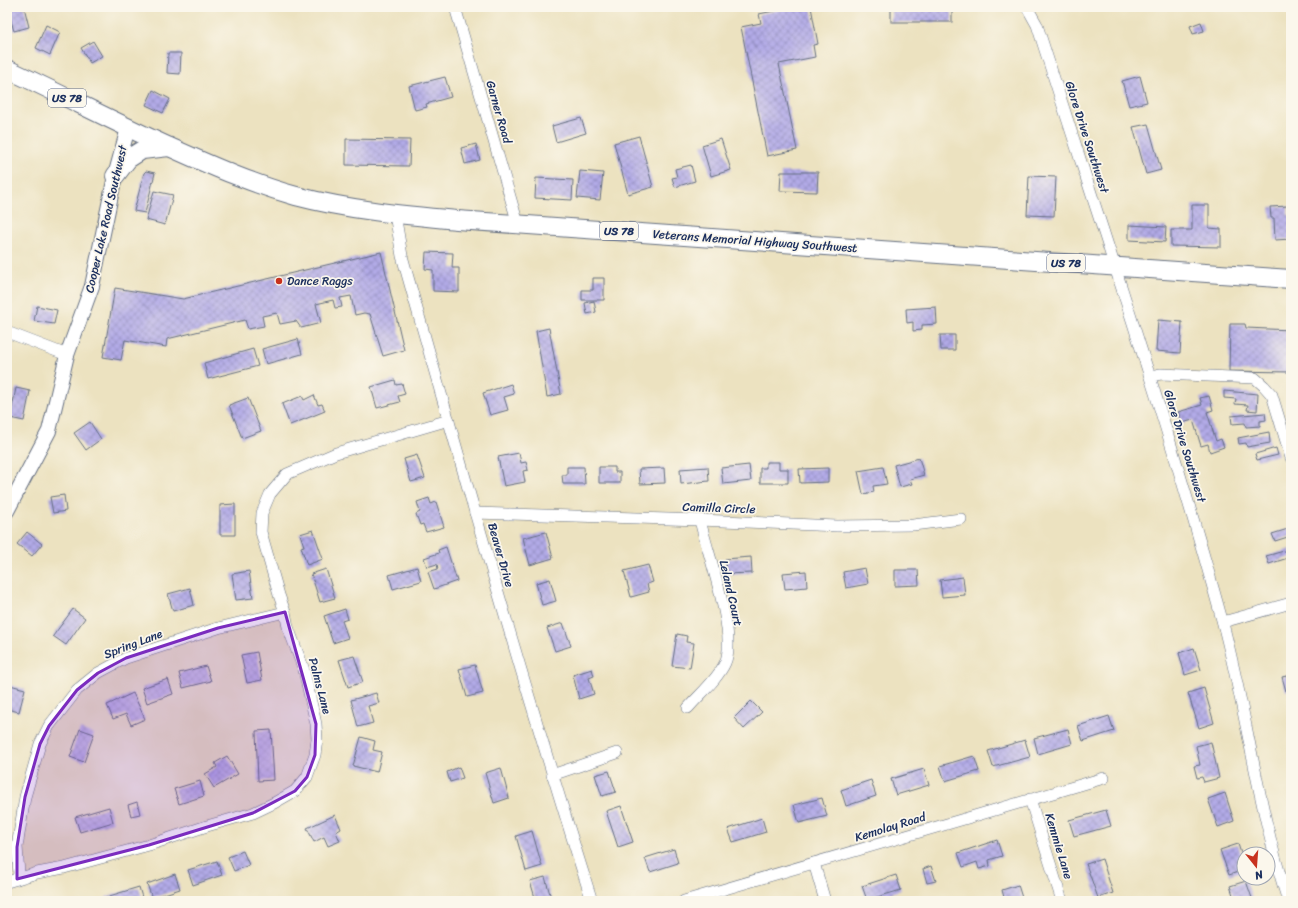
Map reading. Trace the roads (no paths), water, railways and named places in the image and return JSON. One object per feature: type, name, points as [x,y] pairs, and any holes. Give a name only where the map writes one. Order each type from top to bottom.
[{"type":"main road","name":"Veterans Memorial Highway Southwest","points":[[7,69],[128,128],[239,177],[290,194],[331,204],[395,214],[518,224],[1291,279]]},
{"type":"main road","points":[[115,176],[128,159],[142,150],[169,147]]},
{"type":"street","name":"Garner Road","points":[[456,7],[518,224]]},
{"type":"street","name":"Glore Drive Southwest","points":[[1027,7],[1037,25],[1116,267],[1223,622],[1258,784],[1280,878],[1288,901]]},
{"type":"street","name":"Cooper Lake Road Southwest","points":[[7,511],[49,431],[67,355],[92,286],[115,176],[128,128]]},
{"type":"street","name":"Beaver Drive","points":[[395,214],[402,256],[475,513],[552,775],[592,901]]},
{"type":"street","points":[[7,332],[67,355]]},
{"type":"street","points":[[1150,376],[1160,374],[1255,378],[1272,395],[1291,458]]},
{"type":"street","name":"Palms Lane","points":[[12,880],[135,849],[253,812],[274,803],[295,791],[307,777],[315,755],[317,739],[316,724],[304,670],[288,627],[285,612],[261,532],[262,513],[270,494],[287,474],[336,454],[449,420]]},
{"type":"street","name":"Camilla Circle","points":[[475,513],[837,526],[913,525],[961,519]]},
{"type":"street","name":"Leland Court","points":[[688,708],[718,674],[726,662],[728,649],[725,614],[700,520]]},
{"type":"street","points":[[1223,622],[1291,604]]},
{"type":"street","name":"Spring Lane","points":[[12,880],[18,874],[16,847],[25,798],[40,744],[49,726],[77,690],[98,673],[126,658],[218,628],[285,612]]},
{"type":"street","points":[[552,775],[617,753]]},
{"type":"street","name":"Kemolay Road","points":[[684,901],[1104,778]]},
{"type":"street","name":"Kemmie Lane","points":[[1030,799],[1062,901]]},
{"type":"street","points":[[814,863],[825,901]]},
{"type":"place","name":"Dance Raggs","points":[[279,281]]}]
